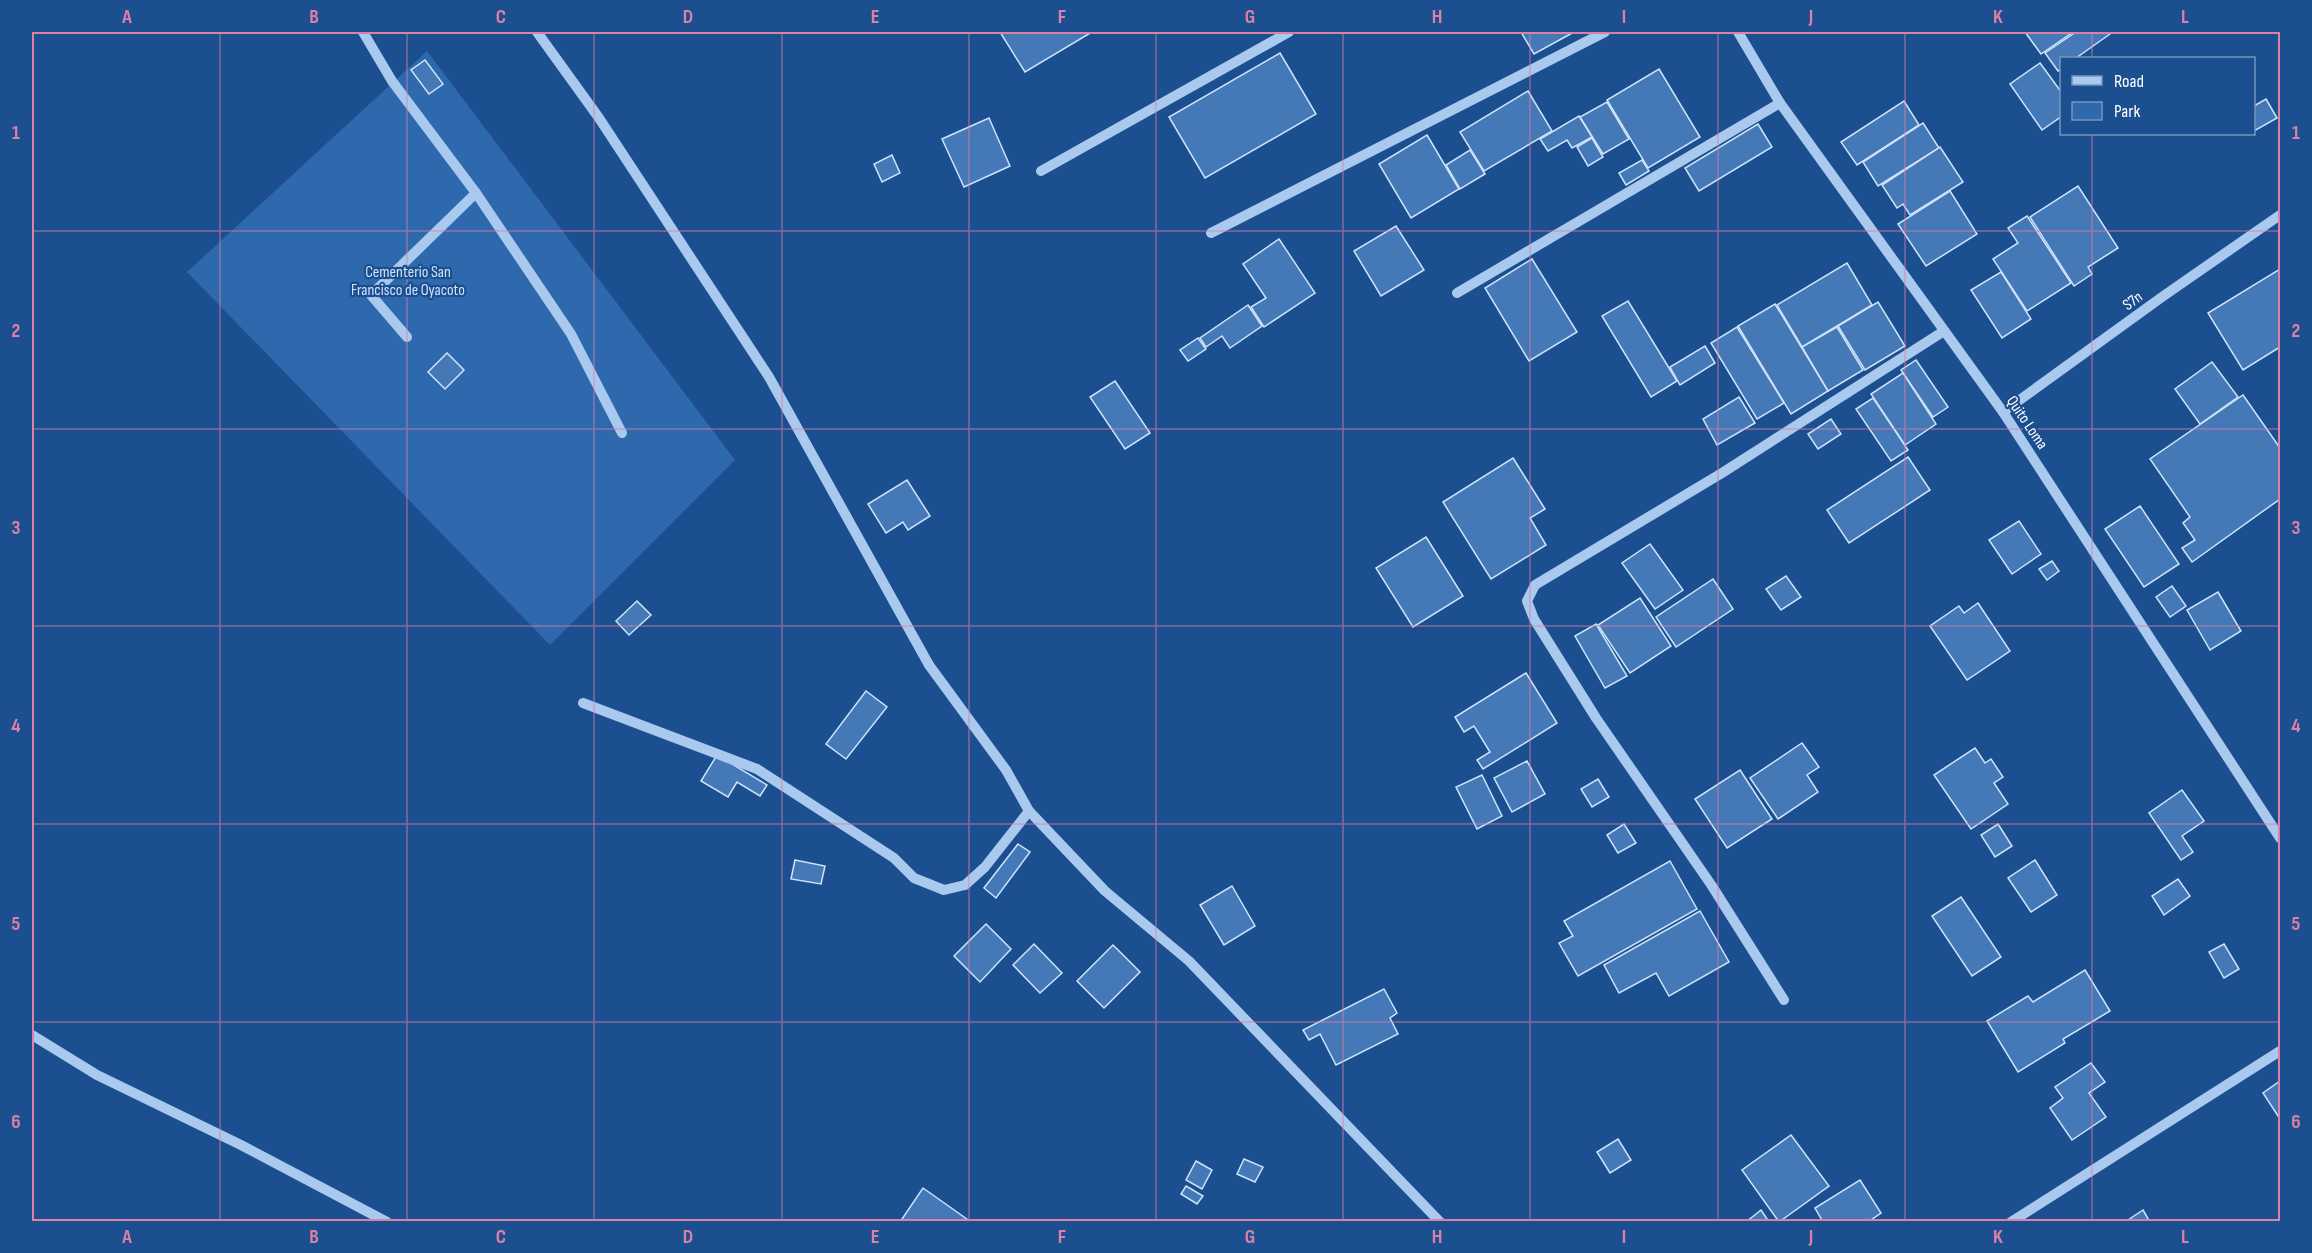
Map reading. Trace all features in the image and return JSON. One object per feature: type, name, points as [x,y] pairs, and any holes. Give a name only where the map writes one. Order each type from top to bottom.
[{"type":"street","points":[[363,32],[392,81],[476,193],[571,334],[622,433]]},
{"type":"street","points":[[537,32],[599,118],[769,377],[929,666],[1006,770],[1029,811],[1106,891],[1189,961],[1440,1221]]},
{"type":"street","points":[[1041,171],[1289,32]]},
{"type":"street","points":[[1211,233],[1605,32]]},
{"type":"street","name":"Quito Loma","points":[[1738,32],[1780,103],[2003,412],[2280,838]]},
{"type":"street","points":[[1456,293],[1780,103]]},
{"type":"street","points":[[407,337],[372,295],[476,193]]},
{"type":"street","name":"S7n","points":[[2003,412],[2280,215]]},
{"type":"street","points":[[1784,1000],[1712,886],[1596,718],[1534,619],[1527,601],[1535,585],[1722,473],[1944,331]]},
{"type":"street","points":[[583,703],[757,769],[894,858],[914,878],[944,890],[965,885],[985,867],[1029,811]]},
{"type":"street","points":[[32,1035],[97,1075],[387,1221]]},
{"type":"street","points":[[2011,1221],[2280,1051]]},
{"type":"green space","name":"Cementerio San Francisco de Oyacoto","points":[[427,51],[735,460],[550,645],[187,272]]},
{"type":"building","points":[[1000,32],[1092,32],[1025,72]]},
{"type":"building","points":[[1521,32],[1574,32],[1534,54]]},
{"type":"building","points":[[2025,32],[2073,32],[2041,54]]},
{"type":"building","points":[[2076,32],[2108,32],[2110,34],[2077,57],[2060,57],[2060,70],[2058,71],[2045,53]]},
{"type":"building","points":[[1280,53],[1316,114],[1205,178],[1169,117]]},
{"type":"building","points":[[425,60],[443,84],[429,94],[411,70]]},
{"type":"building","points":[[2040,63],[2060,90],[2060,117],[2042,130],[2010,84]]},
{"type":"building","points":[[1659,69],[1700,137],[1648,168],[1607,100]]},
{"type":"building","points":[[1528,91],[1552,131],[1484,171],[1460,132]]},
{"type":"building","points":[[2266,99],[2277,118],[2255,130],[2255,105]]},
{"type":"building","points":[[1904,101],[1919,125],[1857,165],[1841,142]]},
{"type":"building","points":[[1607,102],[1629,139],[1603,154],[1580,117]]},
{"type":"building","points":[[1579,116],[1592,137],[1572,148],[1567,140],[1548,151],[1540,139]]},
{"type":"building","points":[[989,118],[1010,166],[964,187],[942,139]]},
{"type":"building","points":[[1923,123],[1939,148],[1878,186],[1863,162]]},
{"type":"building","points":[[1758,124],[1772,147],[1699,191],[1685,168]]},
{"type":"building","points":[[1427,135],[1459,189],[1411,218],[1379,164]]},
{"type":"building","points":[[1592,138],[1603,157],[1588,166],[1577,147]]},
{"type":"building","points":[[1940,147],[1963,182],[1910,215],[1903,204],[1897,208],[1882,185]]},
{"type":"building","points":[[1470,150],[1485,174],[1460,189],[1446,165]]},
{"type":"building","points":[[892,155],[900,173],[882,182],[874,164]]},
{"type":"building","points":[[1642,160],[1649,171],[1626,185],[1619,173]]},
{"type":"building","points":[[2078,186],[2118,248],[2088,267],[2092,274],[2074,286],[2030,217]]},
{"type":"building","points":[[1950,191],[1977,234],[1926,266],[1898,224]]},
{"type":"building","points":[[2027,216],[2071,283],[2027,311],[1993,259],[2018,243],[2008,228]]},
{"type":"building","points":[[1396,226],[1424,270],[1381,296],[1354,251]]},
{"type":"building","points":[[1279,239],[1315,293],[1264,327],[1251,307],[1266,298],[1243,264]]},
{"type":"building","points":[[1532,259],[1577,332],[1529,361],[1485,288]]},
{"type":"building","points":[[1847,263],[1872,305],[1802,347],[1777,305]]},
{"type":"building","points":[[2280,269],[2280,347],[2243,370],[2208,313]]},
{"type":"building","points":[[2001,272],[2031,319],[2002,338],[1971,290]]},
{"type":"building","points":[[1628,301],[1677,381],[1651,397],[1602,316]]},
{"type":"building","points":[[1878,302],[1905,346],[1865,370],[1838,326]]},
{"type":"building","points":[[1775,304],[1828,391],[1791,414],[1738,326]]},
{"type":"building","points":[[1248,305],[1262,326],[1230,348],[1222,336],[1206,347],[1200,338]]},
{"type":"building","points":[[1737,327],[1784,403],[1757,419],[1711,343]]},
{"type":"building","points":[[1837,327],[1863,370],[1828,391],[1802,347]]},
{"type":"building","points":[[1198,338],[1206,349],[1188,361],[1180,350]]},
{"type":"building","points":[[1705,346],[1715,363],[1680,385],[1670,367]]},
{"type":"building","points":[[447,353],[464,370],[445,389],[428,372]]},
{"type":"building","points":[[1916,360],[1948,407],[1933,417],[1901,370]]},
{"type":"building","points":[[2212,362],[2238,397],[2200,424],[2175,389]]},
{"type":"building","points":[[1903,373],[1936,424],[1905,445],[1871,394]]},
{"type":"building","points":[[1115,381],[1150,433],[1125,449],[1090,397]]},
{"type":"building","points":[[2243,395],[2280,448],[2280,499],[2192,562],[2182,548],[2195,540],[2183,523],[2190,517],[2150,459]]},
{"type":"building","points":[[1739,397],[1755,423],[1717,445],[1703,419]]},
{"type":"building","points":[[1873,398],[1908,450],[1891,461],[1856,409]]},
{"type":"building","points":[[1831,419],[1841,434],[1818,449],[1808,434]]},
{"type":"building","points":[[1908,457],[1930,490],[1849,543],[1827,510]]},
{"type":"building","points":[[1513,458],[1545,509],[1530,518],[1546,545],[1491,579],[1443,502]]},
{"type":"building","points":[[907,480],[930,516],[908,530],[903,522],[886,533],[868,504]]},
{"type":"building","points":[[2140,506],[2179,564],[2144,587],[2105,529]]},
{"type":"building","points":[[2019,521],[2041,554],[2012,574],[1989,540]]},
{"type":"building","points":[[1426,537],[1463,596],[1413,627],[1376,568]]},
{"type":"building","points":[[1650,544],[1683,590],[1655,609],[1622,563]]},
{"type":"building","points":[[2052,561],[2059,571],[2047,580],[2039,569]]},
{"type":"building","points":[[1786,576],[1801,597],[1781,610],[1766,589]]},
{"type":"building","points":[[1713,579],[1733,609],[1676,647],[1656,617]]},
{"type":"building","points":[[2172,586],[2186,606],[2170,617],[2156,597]]},
{"type":"building","points":[[2218,592],[2241,631],[2210,650],[2187,610]]},
{"type":"building","points":[[1640,598],[1671,646],[1630,673],[1598,625]]},
{"type":"building","points":[[637,601],[651,615],[629,635],[616,621]]},
{"type":"building","points":[[1978,603],[2010,651],[1967,680],[1930,626],[1959,606],[1964,613]]},
{"type":"building","points":[[1596,624],[1627,676],[1605,688],[1575,636]]},
{"type":"building","points":[[1526,673],[1557,723],[1483,769],[1477,760],[1490,752],[1474,726],[1464,732],[1455,717]]},
{"type":"building","points":[[866,691],[887,707],[846,759],[826,744]]},
{"type":"building","points":[[1802,743],[1819,767],[1807,775],[1818,792],[1778,819],[1750,778]]},
{"type":"building","points":[[1975,748],[1985,763],[1991,759],[2003,777],[1994,783],[2008,804],[1971,829],[1934,775]]},
{"type":"building","points":[[717,755],[767,785],[760,796],[737,782],[728,797],[701,781]]},
{"type":"building","points":[[1527,761],[1545,794],[1512,812],[1494,778]]},
{"type":"building","points":[[1740,770],[1772,819],[1727,848],[1695,799]]},
{"type":"building","points":[[1482,775],[1502,816],[1477,829],[1456,787]]},
{"type":"building","points":[[1598,779],[1609,797],[1592,807],[1581,789]]},
{"type":"building","points":[[2182,790],[2204,821],[2182,836],[2193,852],[2181,860],[2149,813]]},
{"type":"building","points":[[1624,824],[1636,843],[1618,853],[1607,835]]},
{"type":"building","points":[[1998,824],[2012,846],[1995,857],[1981,835]]},
{"type":"building","points":[[1018,844],[1030,852],[996,898],[984,888]]},
{"type":"building","points":[[795,860],[825,866],[821,884],[791,879]]},
{"type":"building","points":[[2035,860],[2057,895],[2031,912],[2008,878]]},
{"type":"building","points":[[1670,861],[1697,909],[1578,976],[1559,943],[1573,936],[1564,921]]},
{"type":"building","points":[[2178,879],[2190,896],[2164,915],[2152,896]]},
{"type":"building","points":[[1232,886],[1255,926],[1224,945],[1200,905]]},
{"type":"building","points":[[1961,897],[2001,957],[1972,976],[1932,916]]},
{"type":"building","points":[[1700,911],[1729,962],[1669,996],[1656,973],[1619,993],[1604,965]]},
{"type":"building","points":[[986,924],[1011,949],[980,982],[954,956]]},
{"type":"building","points":[[1034,944],[1062,973],[1040,993],[1013,965]]},
{"type":"building","points":[[2224,944],[2239,969],[2224,978],[2209,952]]},
{"type":"building","points":[[1113,945],[1140,972],[1104,1008],[1077,981]]},
{"type":"building","points":[[2085,970],[2110,1011],[2063,1039],[2065,1043],[2018,1072],[1987,1021],[2028,996],[2033,1002]]},
{"type":"building","points":[[1384,989],[1397,1013],[1390,1018],[1398,1034],[1336,1065],[1320,1034],[1309,1040],[1303,1030]]},
{"type":"building","points":[[2091,1063],[2105,1082],[2089,1093],[2106,1117],[2072,1140],[2050,1108],[2063,1098],[2055,1087]]},
{"type":"building","points":[[2280,1081],[2280,1119],[2263,1093]]},
{"type":"building","points":[[1791,1135],[1829,1186],[1779,1222],[1742,1170]]},
{"type":"building","points":[[1618,1139],[1631,1160],[1610,1173],[1597,1152]]},
{"type":"building","points":[[1244,1159],[1263,1167],[1255,1182],[1237,1174]]},
{"type":"building","points":[[1196,1161],[1212,1170],[1202,1189],[1186,1180]]},
{"type":"building","points":[[1860,1180],[1881,1213],[1868,1222],[1823,1222],[1815,1208]]},
{"type":"building","points":[[1186,1186],[1203,1196],[1197,1204],[1181,1194]]},
{"type":"building","points":[[923,1188],[971,1222],[900,1222]]},
{"type":"building","points":[[1761,1210],[1769,1222],[1746,1222]]},
{"type":"building","points":[[2143,1210],[2150,1222],[2125,1222]]}]
